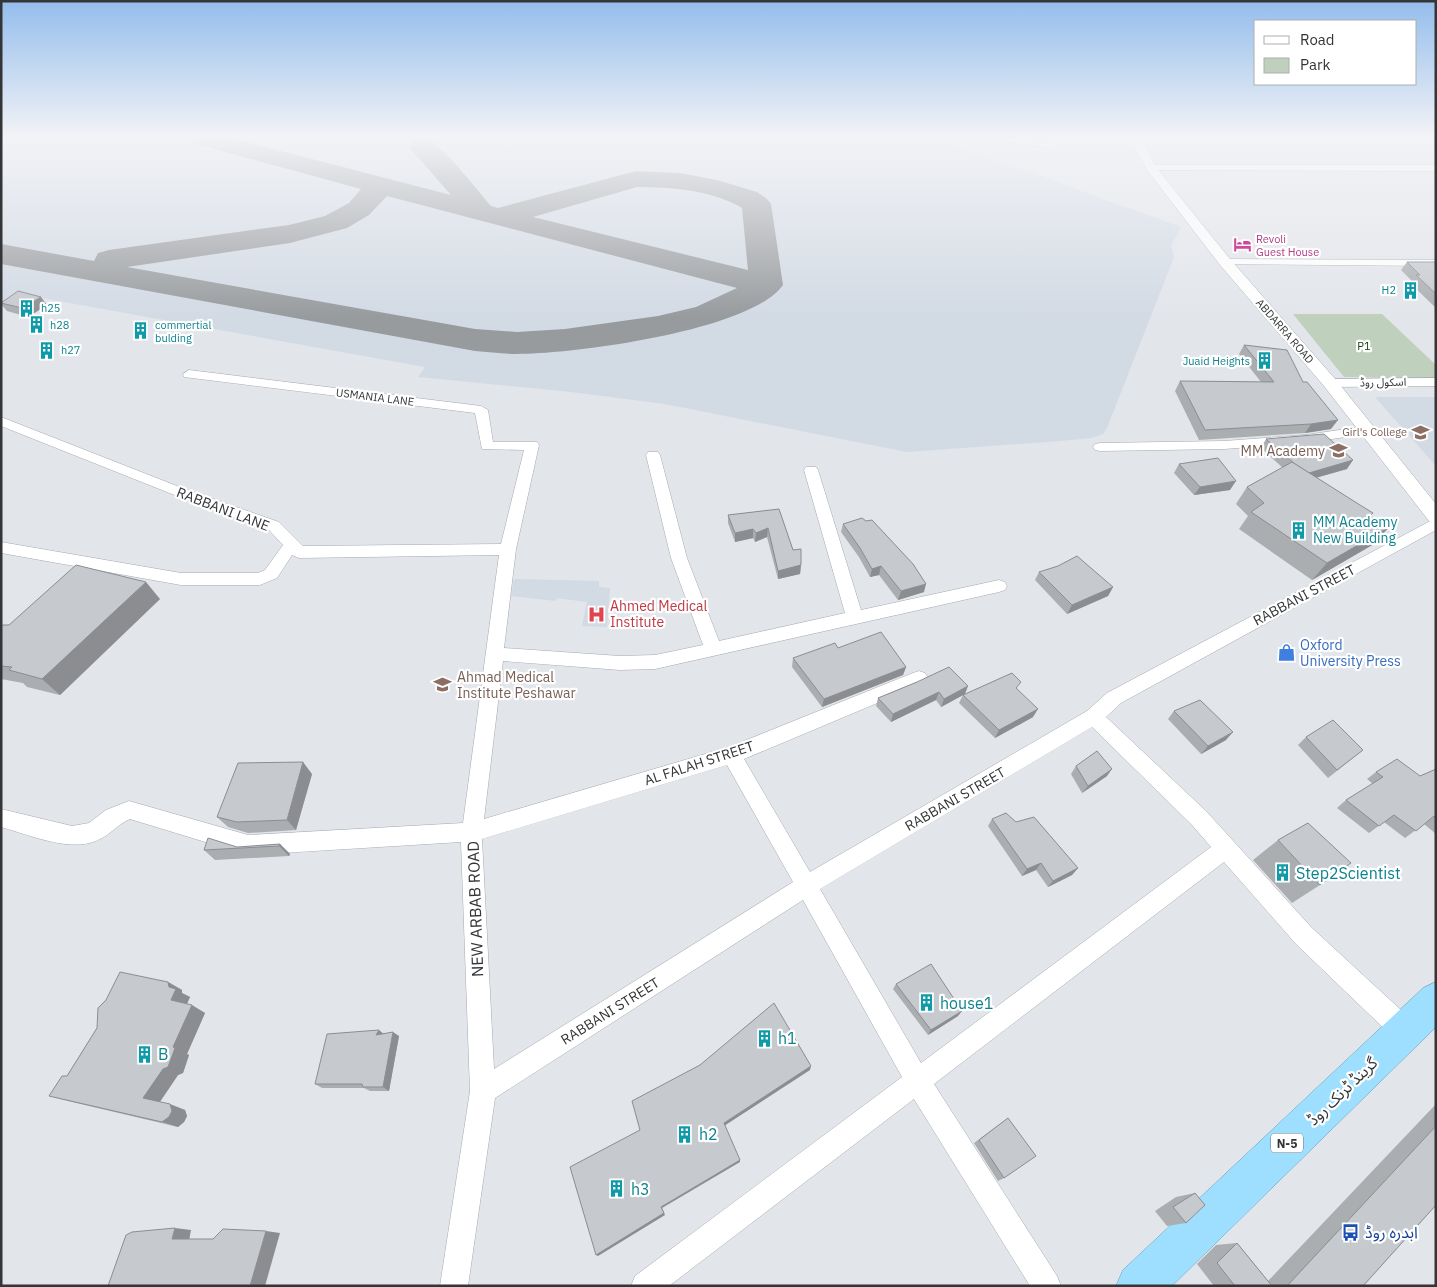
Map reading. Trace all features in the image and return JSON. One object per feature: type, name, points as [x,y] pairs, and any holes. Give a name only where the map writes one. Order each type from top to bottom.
[{"type":"highway","name":"گرینڈ ٹرنک روڈ","points":[[1139,1286],[1436,1000]]},
{"type":"street","name":"ABDARRA ROAD","points":[[1175,198],[1225,262],[1330,383],[1436,517]]},
{"type":"street","points":[[1225,262],[1436,262]]},
{"type":"street","name":"USMANIA LANE","points":[[189,374],[481,410],[487,446],[532,445]]},
{"type":"street","name":"اسکول روڈ","points":[[1330,383],[1436,382]]},
{"type":"street","name":"RABBANI LANE","points":[[1,421],[177,491],[274,526],[291,545]]},
{"type":"street","points":[[1100,447],[1233,444],[1305,439],[1367,430]]},
{"type":"street","name":"NEW ARBAB ROAD","points":[[454,1286],[483,1091],[472,854],[473,832],[508,549],[532,445]]},
{"type":"street","points":[[653,455],[679,558],[713,649]]},
{"type":"street","points":[[811,470],[855,618]]},
{"type":"street","name":"RABBANI STREET","points":[[483,1091],[806,886],[1094,717],[1114,698],[1436,523]]},
{"type":"street","points":[[1,547],[181,579],[260,579],[271,574],[291,545],[299,552],[508,549]]},
{"type":"street","points":[[496,654],[620,664],[655,662],[999,586]]},
{"type":"street","name":"AL FALAH STREET","points":[[1,818],[72,836],[94,832],[114,817],[130,810],[248,845],[473,832],[732,755],[919,678]]},
{"type":"street","points":[[1094,717],[1199,818],[1304,936],[1405,1031]]},
{"type":"street","points":[[732,755],[917,1080],[1047,1286]]},
{"type":"street","points":[[645,1286],[1226,848]]},
{"type":"shaded area","points":[[1,198],[1101,198],[1181,227],[1171,246],[1174,257],[1103,434],[1091,438],[1060,441],[907,452],[665,404],[571,392],[418,377],[425,367],[14,293],[1,303]]},
{"type":"shaded area","name":"Girl's College","points":[[1375,397],[1436,397],[1436,466]]},
{"type":"shaded area","name":"Ahmed Medical Institute","points":[[514,579],[599,581],[599,587],[610,588],[607,627],[582,626],[587,602],[557,598],[556,601],[511,596]]},
{"type":"green space","name":"P1","points":[[1293,314],[1382,314],[1436,365],[1436,378],[1344,377]]},
{"type":"building","points":[[1407,262],[1436,262],[1436,294],[1416,275],[1420,275]]},
{"type":"building","points":[[18,291],[41,297],[22,308],[1,303]]},
{"type":"building","points":[[1244,345],[1287,350],[1303,382],[1307,382],[1338,420],[1311,424],[1205,430],[1180,381],[1274,382]]},
{"type":"building","points":[[1324,434],[1353,460],[1309,473],[1295,464],[1266,439]]},
{"type":"building","points":[[1218,458],[1236,481],[1200,487],[1179,464]]},
{"type":"building","name":"MM Academy New Building","points":[[1292,462],[1373,513],[1370,516],[1389,527],[1327,563],[1251,512],[1264,503],[1247,487]]},
{"type":"building","points":[[779,509],[793,550],[801,549],[801,565],[778,571],[768,528],[756,533],[753,529],[735,533],[728,515]]},
{"type":"building","points":[[862,518],[866,521],[872,520],[913,564],[926,584],[901,591],[881,566],[872,569],[843,524]]},
{"type":"building","points":[[1077,556],[1113,587],[1072,605],[1039,572],[1058,566]]},
{"type":"building","points":[[76,565],[146,582],[42,679],[9,670],[12,667],[1,666],[1,627],[9,625]]},
{"type":"building","points":[[881,632],[906,667],[824,699],[793,658],[835,643],[838,648]]},
{"type":"building","points":[[949,667],[968,686],[944,699],[939,692],[893,714],[878,698],[917,682]]},
{"type":"building","points":[[1012,673],[1021,682],[1016,688],[1038,709],[999,730],[963,695]]},
{"type":"building","points":[[1200,700],[1233,732],[1208,746],[1174,711]]},
{"type":"building","points":[[1333,720],[1363,750],[1337,770],[1306,737]]},
{"type":"building","points":[[1097,751],[1112,769],[1088,786],[1076,766]]},
{"type":"building","points":[[1397,759],[1420,776],[1436,769],[1436,818],[1434,816],[1416,831],[1394,815],[1379,826],[1346,800],[1383,777],[1376,772]]},
{"type":"building","points":[[303,762],[287,820],[237,822],[217,817],[238,763]]},
{"type":"building","points":[[1006,813],[1016,822],[1034,817],[1078,868],[1053,881],[1041,863],[1027,869],[992,819]]},
{"type":"building","points":[[1308,823],[1351,863],[1320,885],[1278,840]]},
{"type":"building","points":[[208,838],[237,847],[280,844],[279,846],[204,850]]},
{"type":"building","name":"house1","points":[[931,964],[962,1011],[931,1030],[896,984]]},
{"type":"building","name":"B","points":[[120,972],[168,982],[169,987],[176,989],[171,1000],[192,1005],[173,1047],[175,1048],[168,1067],[163,1069],[143,1098],[170,1104],[172,1111],[169,1117],[162,1122],[49,1096],[62,1076],[67,1076],[97,1028],[98,1008],[106,1000]]},
{"type":"building","points":[[774,1003],[811,1066],[724,1123],[740,1160],[661,1207],[664,1213],[596,1255],[570,1167],[640,1130],[632,1101],[700,1065]]},
{"type":"building","points":[[379,1030],[376,1035],[393,1032],[383,1087],[363,1087],[362,1084],[315,1084],[327,1034]]},
{"type":"building","points":[[1008,1118],[1036,1156],[1004,1178],[979,1140]]},
{"type":"building","name":"ابدرہ روڈ","points":[[1436,1126],[1436,1205],[1363,1286],[1287,1286]]},
{"type":"building","points":[[1195,1193],[1205,1205],[1186,1223],[1173,1207]]},
{"type":"building","points":[[175,1228],[172,1239],[213,1239],[223,1229],[266,1231],[250,1286],[108,1286],[126,1235],[132,1232]]},
{"type":"building","points":[[1237,1243],[1272,1286],[1235,1286],[1217,1263]]},
{"type":"taxiway","points":[[109,260],[290,234],[336,222],[359,209],[369,198]]},
{"type":"taxiway","points":[[427,198],[766,285]]},
{"type":"taxiway","points":[[468,198],[480,212]]},
{"type":"taxiway","points":[[499,217],[567,198]]},
{"type":"taxiway","points":[[746,198],[756,204],[766,285]]},
{"type":"taxiway","points":[[1,254],[475,340],[517,343],[565,340],[659,327],[708,314],[740,300],[766,285]]},
{"type":"place","name":"Revoli Guest House","points":[[1242,245]]},
{"type":"place","name":"H2","points":[[1410,290]]},
{"type":"place","name":"h25","points":[[27,308]]},
{"type":"place","name":"h28","points":[[36,325]]},
{"type":"place","name":"commertial bulding","points":[[141,331]]},
{"type":"place","name":"h27","points":[[47,350]]},
{"type":"place","name":"Juaid Heights","points":[[1264,361]]},
{"type":"place","name":"Girl's College","points":[[1421,432]]},
{"type":"place","name":"MM Academy","points":[[1339,451]]},
{"type":"place","name":"MM Academy New Building","points":[[1299,530]]},
{"type":"place","name":"Ahmed Medical Institute","points":[[596,614]]},
{"type":"place","name":"Oxford University Press","points":[[1286,653]]},
{"type":"place","name":"Ahmad Medical Institute Peshawar","points":[[443,685]]},
{"type":"place","name":"Step2Scientist","points":[[1282,873]]},
{"type":"place","name":"house1","points":[[926,1003]]},
{"type":"place","name":"h1","points":[[764,1038]]},
{"type":"place","name":"B","points":[[144,1054]]},
{"type":"place","name":"h2","points":[[685,1134]]},
{"type":"place","name":"h3","points":[[617,1189]]},
{"type":"place","name":"ابدرہ روڈ","points":[[1351,1232]]}]
